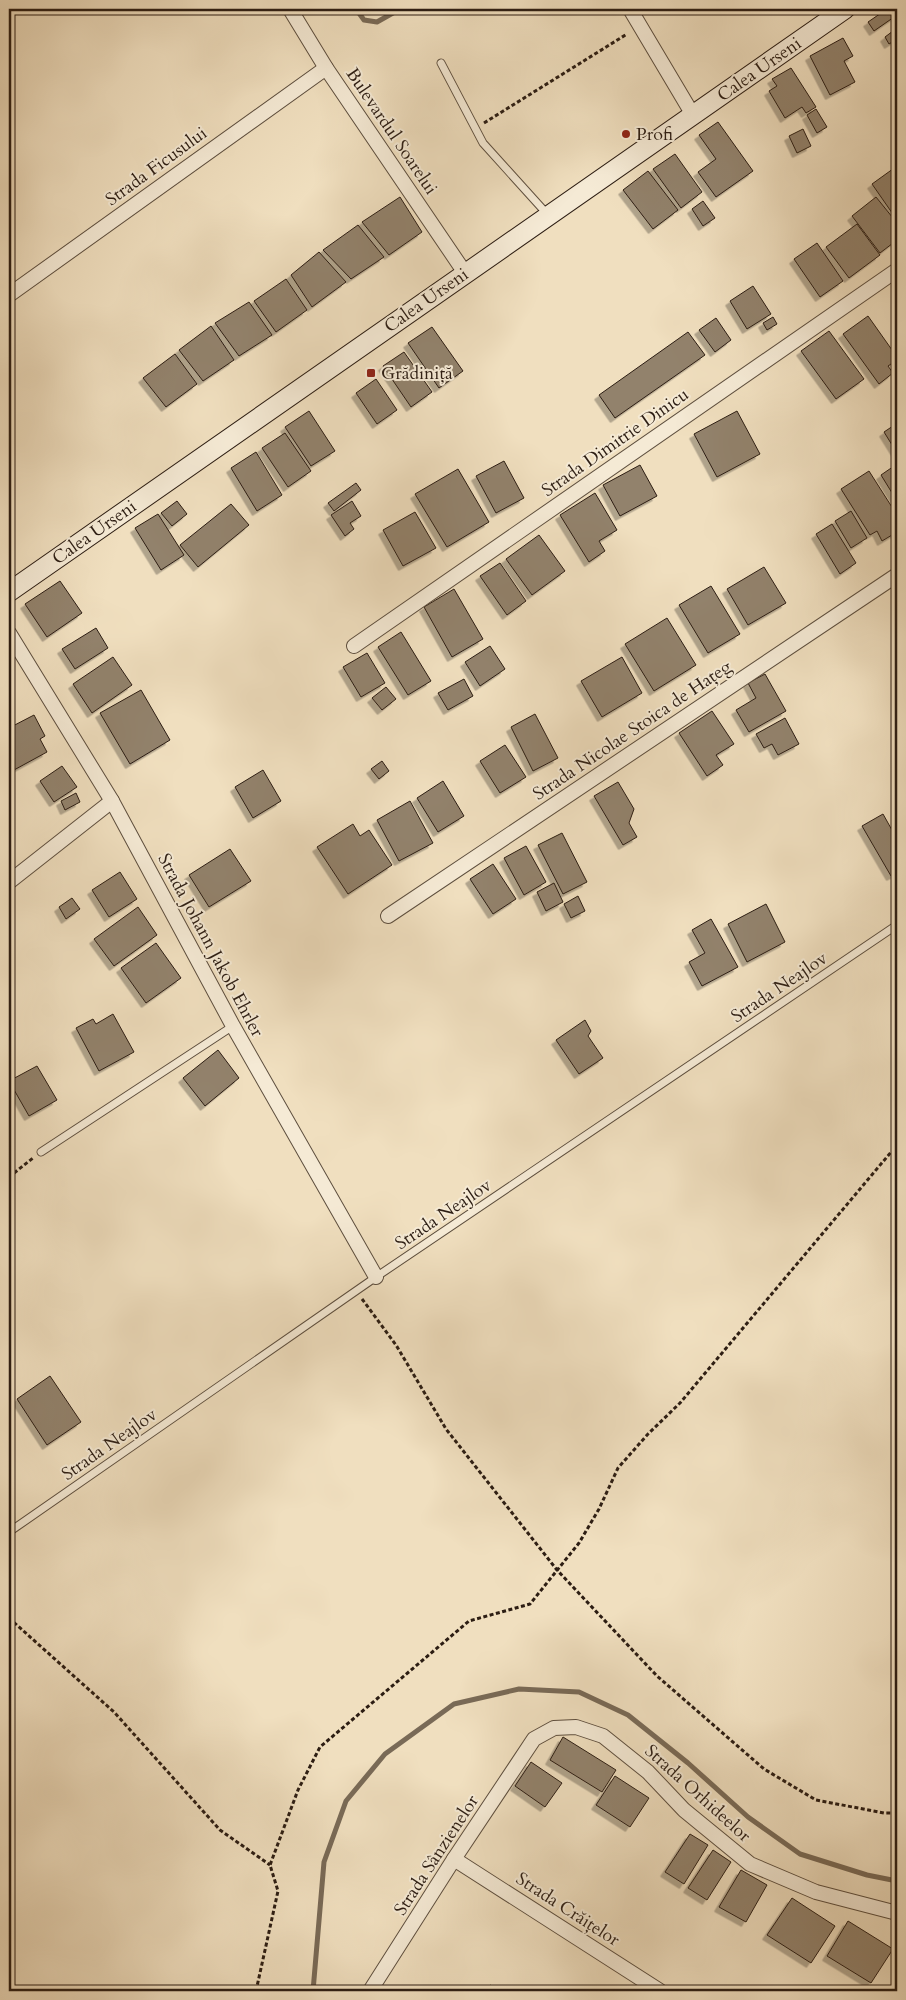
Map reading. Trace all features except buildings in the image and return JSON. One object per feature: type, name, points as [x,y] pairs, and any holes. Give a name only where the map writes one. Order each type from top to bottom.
[{"type":"street","name":"Bulevardul Soarelui","points":[[290,9],[326,68],[465,273]]},
{"type":"street","points":[[630,9],[693,115]]},
{"type":"street","name":"Calea Urseni","points":[[9,592],[845,9]]},
{"type":"street","name":"Strada Ficusului","points":[[9,295],[326,68]]},
{"type":"street","name":"Strada Dimitrie Dinicu","points":[[354,646],[897,270]]},
{"type":"street","name":"Strada Nicolae Stoica de Hațeg","points":[[388,916],[897,575]]},
{"type":"street","name":"Strada Johann Jakob Ehrler","points":[[9,633],[112,801],[232,1026],[376,1277]]},
{"type":"street","points":[[9,882],[112,801]]},
{"type":"street","name":"Strada Orhideelor","points":[[534,1740],[554,1728],[576,1727],[603,1736],[648,1772],[684,1810],[750,1864],[816,1892],[897,1913]]},
{"type":"street","name":"Strada Sânzienelor","points":[[370,1991],[454,1859],[534,1740]]},
{"type":"street","name":"Strada Crăițelor","points":[[454,1859],[660,1991]]},
{"type":"lane","points":[[441,63],[483,143],[548,216]]},
{"type":"lane","name":"Strada Neajlov","points":[[9,1532],[356,1290],[897,925]]},
{"type":"lane","points":[[41,1152],[232,1026]]},
{"type":"path","points":[[476,128],[641,26]]},
{"type":"path","points":[[270,1865],[298,1790],[320,1748],[469,1621],[530,1604],[579,1543],[599,1509],[618,1468],[648,1434],[680,1403],[897,1145]]},
{"type":"path","points":[[9,1177],[41,1152]]},
{"type":"path","points":[[356,1290],[396,1345],[446,1429],[558,1570],[658,1676],[764,1769],[816,1800],[884,1813],[897,1813]]},
{"type":"path","points":[[9,1618],[114,1712],[220,1830],[270,1865],[278,1890],[256,1991]]},
{"type":"waterway","points":[[356,9],[364,20],[377,22],[400,9]]},
{"type":"waterway","points":[[313,1991],[324,1862],[346,1801],[385,1754],[454,1704],[519,1689],[579,1692],[628,1715],[688,1763],[748,1817],[800,1854],[867,1875],[897,1881]]},
{"type":"place","name":"Profi","points":[[626,134]]},
{"type":"place","name":"Grădiniță","points":[[371,373]]}]
